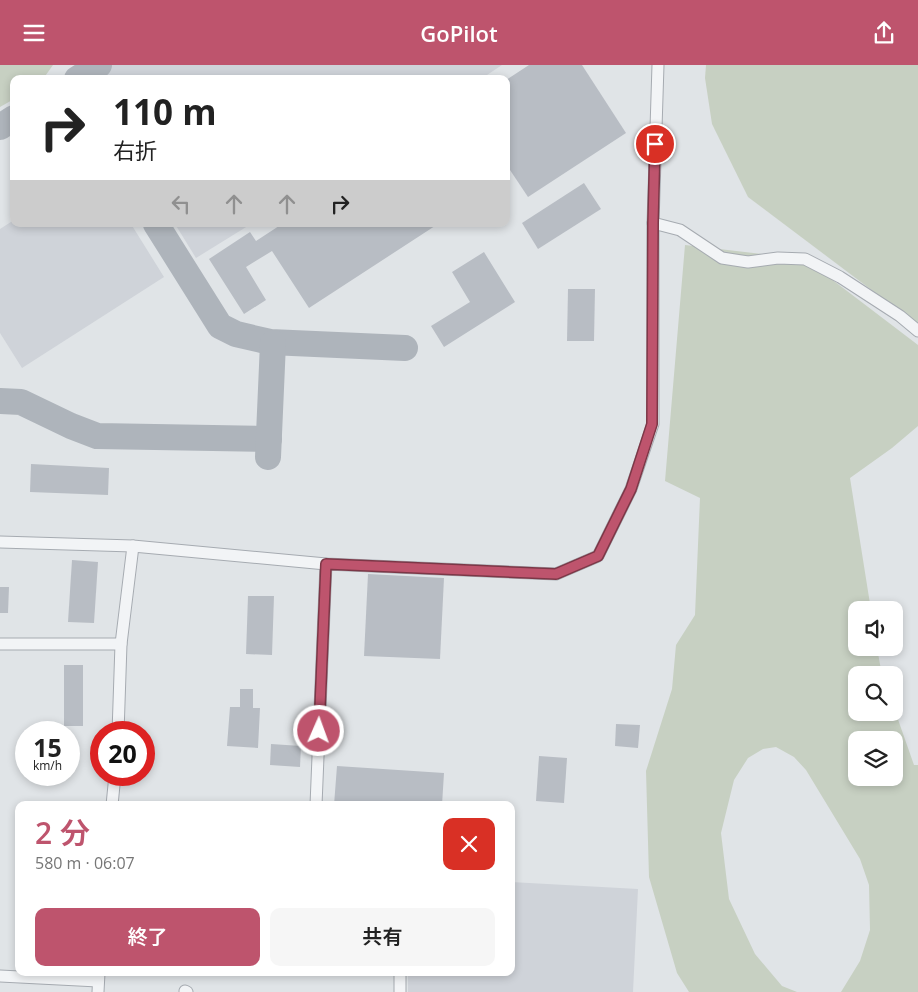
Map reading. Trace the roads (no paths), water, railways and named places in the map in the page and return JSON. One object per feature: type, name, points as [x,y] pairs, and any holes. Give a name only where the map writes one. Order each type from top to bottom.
[{"type":"street","points":[[0,542],[133,546],[326,564],[556,574],[598,556],[631,489],[652,424],[653,223],[658,65]]},
{"type":"street","points":[[653,223],[680,230],[722,258],[748,262],[778,258],[805,259],[840,277],[900,316],[918,331]]},
{"type":"street","points":[[118,721],[121,644],[133,546]]},
{"type":"street","points":[[316,801],[326,564]]},
{"type":"street","points":[[0,644],[121,644]]},
{"type":"street","points":[[112,801],[114,786]]},
{"type":"street","points":[[0,976],[98,982]]},
{"type":"street","points":[[400,976],[400,992]]}]
